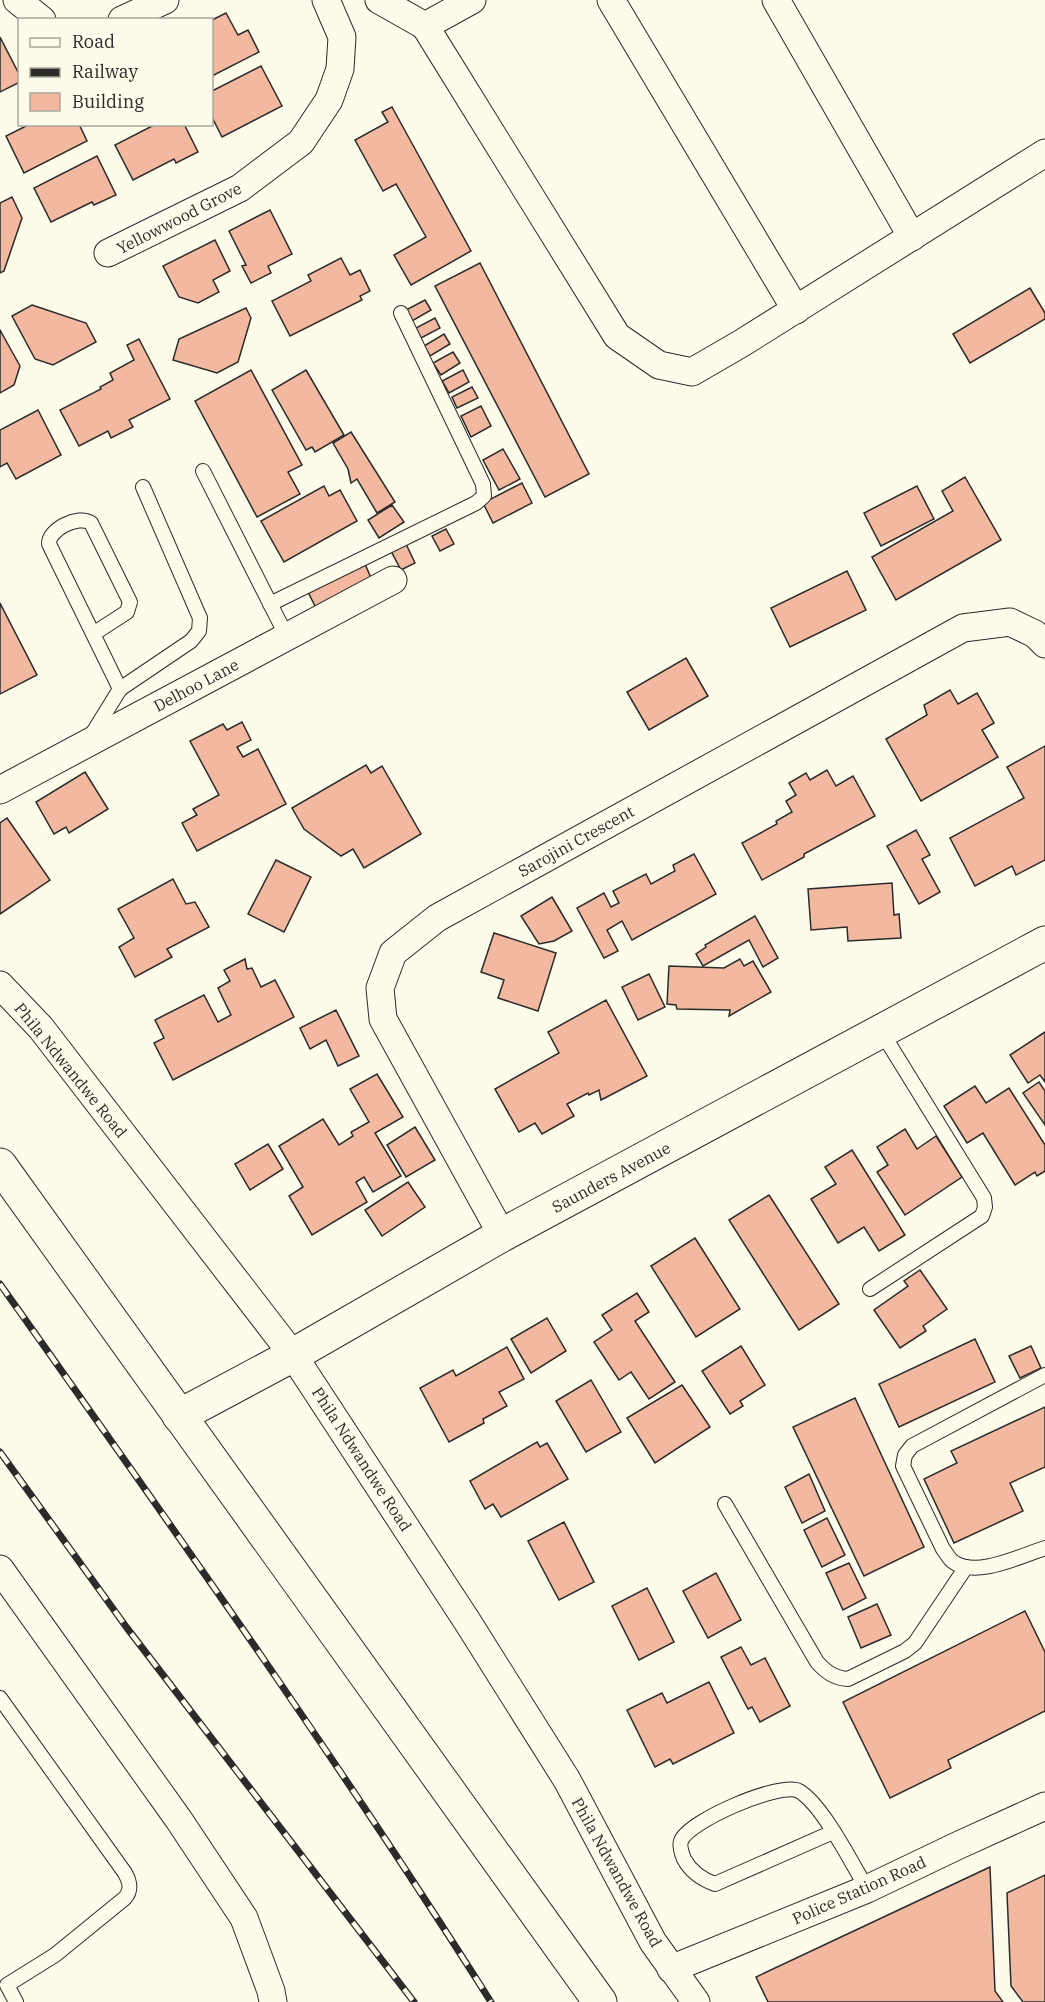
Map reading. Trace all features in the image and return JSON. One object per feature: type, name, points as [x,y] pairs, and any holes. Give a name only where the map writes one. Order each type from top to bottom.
[{"type":"street","points":[[17,0],[40,18]]},
{"type":"street","points":[[126,18],[165,0]]},
{"type":"street","name":"Yellowwood Grove","points":[[108,254],[240,188],[301,142],[329,100],[340,69],[342,37],[326,0]]},
{"type":"street","points":[[379,0],[425,26],[616,336],[659,365],[692,372],[796,310],[1045,153]]},
{"type":"street","points":[[425,26],[471,0]]},
{"type":"street","points":[[611,0],[796,310]]},
{"type":"street","points":[[776,0],[912,237]]},
{"type":"street","name":"Delhoo Lane","points":[[0,790],[393,579]]},
{"type":"street","name":"Sarojini Crescent","points":[[502,1235],[383,1019],[380,988],[393,953],[437,918],[963,628],[1010,622],[1035,634],[1045,644]]},
{"type":"street","name":"Saunders Avenue","points":[[179,1416],[502,1235],[1045,943]]},
{"type":"street","name":"Phila Ndwandwe Road","points":[[0,985],[41,1028],[293,1354],[467,1621],[567,1780],[648,1933],[696,2002]]},
{"type":"street","points":[[0,1165],[600,2002]]},
{"type":"street","points":[[0,1569],[179,1820],[244,1918],[273,2002]]},
{"type":"street","name":"Police Station Road","points":[[671,1969],[867,1889],[1045,1806]]},
{"type":"lane","points":[[270,604],[476,503],[484,495],[483,484],[401,313]]},
{"type":"lane","points":[[203,471],[287,637]]},
{"type":"lane","points":[[86,744],[120,688],[191,641],[199,631],[200,618],[143,487]]},
{"type":"lane","points":[[93,634],[127,612],[130,603],[91,524],[85,519],[77,519],[52,533],[49,539],[50,544],[93,634],[120,688]]},
{"type":"lane","points":[[870,1289],[982,1215],[985,1207],[984,1198],[881,1031]]},
{"type":"lane","points":[[1045,1375],[912,1446],[905,1455],[903,1466],[952,1561],[966,1568],[979,1569],[1045,1548]]},
{"type":"lane","points":[[725,1504],[817,1662],[826,1672],[838,1678],[848,1679],[905,1651],[915,1642],[966,1568]]},
{"type":"lane","points":[[0,1698],[125,1873],[130,1889],[125,1898],[55,1955],[7,1984],[16,2002]]},
{"type":"lane","points":[[832,1832],[715,1884],[704,1881],[689,1869],[681,1852],[681,1841],[690,1831],[709,1818],[780,1789],[798,1791],[816,1807],[832,1832],[867,1889]]},
{"type":"building","points":[[226,13],[238,35],[248,30],[259,52],[213,75],[213,20]]},
{"type":"building","points":[[0,37],[18,72],[18,83],[0,92]]},
{"type":"building","points":[[261,66],[282,106],[222,137],[213,119],[213,90]]},
{"type":"building","points":[[392,107],[471,251],[411,285],[394,255],[426,237],[396,184],[383,191],[355,140],[388,122],[382,112]]},
{"type":"building","points":[[26,126],[80,126],[87,141],[24,173],[6,136]]},
{"type":"building","points":[[152,126],[185,126],[198,152],[176,163],[174,159],[133,180],[115,145]]},
{"type":"building","points":[[97,156],[116,195],[94,205],[92,202],[51,222],[34,188]]},
{"type":"building","points":[[12,197],[22,218],[4,271],[0,273],[0,203]]},
{"type":"building","points":[[270,210],[292,254],[268,266],[271,273],[251,283],[242,266],[246,265],[229,231]]},
{"type":"building","points":[[215,240],[230,271],[213,280],[219,292],[198,303],[179,297],[163,266]]},
{"type":"building","points":[[341,258],[350,275],[360,270],[370,291],[360,296],[362,300],[290,336],[272,301],[311,281],[308,275]]},
{"type":"building","points":[[480,263],[589,474],[545,497],[435,286]]},
{"type":"building","points":[[1030,288],[1045,313],[1045,319],[970,363],[953,334]]},
{"type":"building","points":[[425,300],[431,310],[412,321],[406,310]]},
{"type":"building","points":[[32,305],[86,323],[96,342],[53,365],[35,359],[12,316]]},
{"type":"building","points":[[246,308],[251,318],[238,362],[217,373],[173,360],[179,339]]},
{"type":"building","points":[[435,318],[440,328],[421,338],[416,328]]},
{"type":"building","points":[[0,330],[20,366],[14,385],[0,393]]},
{"type":"building","points":[[444,334],[450,344],[430,356],[424,346]]},
{"type":"building","points":[[139,339],[170,399],[129,420],[133,427],[111,438],[108,431],[79,446],[60,410],[101,389],[100,387],[113,380],[110,373],[134,360],[127,345]]},
{"type":"building","points":[[453,352],[460,363],[441,375],[433,363]]},
{"type":"building","points":[[251,370],[302,465],[288,472],[300,494],[257,517],[195,401]]},
{"type":"building","points":[[306,370],[344,435],[315,452],[312,447],[306,450],[272,390]]},
{"type":"building","points":[[463,370],[469,382],[449,393],[442,381]]},
{"type":"building","points":[[472,387],[478,398],[457,408],[452,397]]},
{"type":"building","points":[[481,406],[491,426],[471,437],[461,416]]},
{"type":"building","points":[[38,410],[61,455],[16,479],[7,463],[0,467],[0,430]]},
{"type":"building","points":[[351,432],[395,502],[377,513],[357,479],[351,483],[348,469],[333,443]]},
{"type":"building","points":[[503,449],[520,479],[499,490],[483,460]]},
{"type":"building","points":[[965,477],[1001,540],[896,600],[872,557],[953,511],[942,491]]},
{"type":"building","points":[[522,483],[532,503],[493,523],[483,503]]},
{"type":"building","points":[[324,486],[329,496],[340,490],[357,521],[284,562],[261,521]]},
{"type":"building","points":[[917,486],[934,519],[881,546],[864,513]]},
{"type":"building","points":[[392,505],[404,522],[379,538],[368,520]]},
{"type":"building","points":[[446,529],[454,544],[440,551],[432,536]]},
{"type":"building","points":[[406,544],[415,563],[401,570],[391,551]]},
{"type":"building","points":[[365,564],[374,585],[318,612],[308,592]]},
{"type":"building","points":[[847,571],[866,610],[790,647],[771,608]]},
{"type":"building","points":[[0,603],[37,675],[0,694]]},
{"type":"building","points":[[686,658],[708,696],[649,730],[627,692]]},
{"type":"building","points":[[950,690],[958,704],[977,693],[994,723],[982,730],[998,757],[921,801],[886,739],[927,715],[924,705]]},
{"type":"building","points":[[242,722],[251,740],[237,747],[243,757],[258,749],[286,804],[197,851],[182,823],[197,815],[193,809],[219,795],[190,741],[223,724],[227,730]]},
{"type":"building","points":[[1045,746],[1045,860],[1016,875],[1012,866],[975,886],[950,838],[1024,798],[1007,767]]},
{"type":"building","points":[[366,765],[371,773],[382,766],[421,834],[364,868],[353,849],[341,856],[304,829],[292,808]]},
{"type":"building","points":[[827,770],[836,786],[853,776],[875,816],[804,854],[804,857],[762,880],[742,843],[777,824],[776,821],[792,812],[786,801],[796,795],[789,783],[806,773],[810,780]]},
{"type":"building","points":[[85,772],[108,809],[69,833],[66,827],[54,834],[36,802]]},
{"type":"building","points":[[7,818],[50,880],[0,914],[0,823]]},
{"type":"building","points":[[916,830],[930,855],[922,859],[940,892],[919,904],[887,846]]},
{"type":"building","points":[[694,854],[716,894],[632,940],[622,921],[607,930],[618,951],[604,958],[577,908],[604,893],[611,907],[619,903],[613,891],[646,874],[651,884],[675,871],[673,865]]},
{"type":"building","points":[[276,860],[311,877],[284,932],[248,914]]},
{"type":"building","points":[[173,879],[186,904],[195,902],[209,927],[167,949],[172,957],[135,977],[119,947],[134,938],[118,909]]},
{"type":"building","points":[[892,883],[894,915],[899,914],[901,938],[848,941],[847,927],[811,930],[808,889]]},
{"type":"building","points":[[552,897],[572,931],[554,941],[539,944],[521,916]]},
{"type":"building","points":[[755,916],[778,958],[763,967],[749,940],[703,966],[696,954],[706,947],[705,945]]},
{"type":"building","points":[[494,933],[556,953],[538,1011],[498,998],[504,980],[481,972]]},
{"type":"building","points":[[245,959],[247,969],[252,968],[261,987],[275,980],[294,1017],[173,1080],[154,1043],[164,1038],[155,1020],[204,995],[218,1022],[231,1015],[218,988],[230,981],[224,970]]},
{"type":"building","points":[[740,959],[744,966],[753,961],[771,992],[729,1016],[730,1010],[677,1009],[676,1005],[667,1004],[669,966],[724,968]]},
{"type":"building","points":[[649,974],[665,1007],[638,1020],[622,987]]},
{"type":"building","points":[[606,1000],[647,1076],[601,1100],[599,1090],[567,1104],[574,1116],[542,1134],[535,1123],[519,1132],[495,1089],[559,1053],[548,1032]]},
{"type":"building","points":[[336,1010],[359,1056],[338,1066],[326,1040],[310,1049],[300,1028]]},
{"type":"building","points":[[1045,1032],[1045,1082],[1040,1075],[1028,1083],[1010,1055]]},
{"type":"building","points":[[377,1074],[403,1117],[375,1133],[401,1176],[373,1192],[364,1177],[356,1182],[367,1202],[312,1235],[289,1196],[303,1187],[279,1146],[323,1119],[339,1145],[353,1136],[351,1132],[369,1122],[350,1089]]},
{"type":"building","points":[[1039,1082],[1045,1091],[1045,1125],[1023,1093]]},
{"type":"building","points":[[975,1086],[986,1103],[1009,1088],[1045,1145],[1045,1171],[1037,1176],[1035,1172],[1015,1185],[983,1133],[967,1143],[944,1106]]},
{"type":"building","points":[[415,1127],[435,1160],[406,1177],[387,1145]]},
{"type":"building","points":[[905,1129],[917,1149],[936,1136],[962,1177],[905,1215],[877,1172],[888,1165],[877,1147]]},
{"type":"building","points":[[268,1144],[283,1169],[250,1190],[235,1164]]},
{"type":"building","points":[[852,1150],[905,1235],[879,1251],[864,1227],[838,1243],[811,1199],[836,1184],[825,1167]]},
{"type":"building","points":[[408,1182],[425,1207],[382,1236],[365,1210]]},
{"type":"building","points":[[769,1195],[839,1304],[799,1330],[729,1220]]},
{"type":"building","points":[[695,1238],[740,1309],[696,1337],[651,1266]]},
{"type":"building","points":[[920,1270],[947,1309],[923,1326],[926,1331],[900,1348],[874,1310],[908,1286],[904,1281]]},
{"type":"building","points":[[637,1293],[649,1312],[635,1321],[675,1382],[649,1399],[631,1372],[619,1380],[594,1342],[612,1330],[602,1315]]},
{"type":"building","points":[[547,1318],[566,1351],[531,1373],[511,1339]]},
{"type":"building","points":[[975,1339],[995,1382],[899,1427],[879,1384]]},
{"type":"building","points":[[741,1346],[765,1385],[740,1401],[743,1406],[730,1414],[702,1371]]},
{"type":"building","points":[[1031,1346],[1041,1368],[1020,1378],[1009,1356]]},
{"type":"building","points":[[507,1347],[524,1379],[499,1392],[507,1406],[483,1419],[484,1423],[449,1442],[420,1388],[453,1370],[456,1376]]},
{"type":"building","points":[[591,1380],[621,1432],[586,1452],[556,1401]]},
{"type":"building","points":[[682,1385],[710,1427],[655,1463],[627,1418]]},
{"type":"building","points":[[855,1398],[924,1547],[864,1576],[793,1427]]},
{"type":"building","points":[[1045,1407],[1045,1467],[1010,1483],[1023,1511],[954,1543],[924,1479],[957,1463],[951,1451]]},
{"type":"building","points":[[537,1442],[540,1447],[547,1443],[568,1479],[501,1517],[493,1504],[485,1509],[470,1481]]},
{"type":"building","points":[[809,1474],[825,1511],[802,1523],[785,1487]]},
{"type":"building","points":[[827,1518],[845,1555],[822,1567],[804,1530]]},
{"type":"building","points":[[564,1522],[594,1582],[559,1600],[528,1541]]},
{"type":"building","points":[[849,1563],[866,1598],[843,1610],[826,1573]]},
{"type":"building","points":[[716,1573],[741,1620],[708,1638],[683,1591]]},
{"type":"building","points":[[647,1588],[674,1642],[639,1660],[612,1606]]},
{"type":"building","points":[[877,1604],[891,1635],[861,1648],[848,1617]]},
{"type":"building","points":[[1025,1611],[1045,1652],[1045,1711],[948,1760],[951,1768],[890,1798],[843,1702]]},
{"type":"building","points":[[741,1647],[751,1665],[765,1658],[790,1706],[760,1722],[752,1707],[748,1709],[721,1657]]},
{"type":"building","points":[[709,1682],[734,1733],[673,1764],[670,1759],[655,1767],[627,1710],[662,1693],[667,1703]]},
{"type":"building","points":[[990,1867],[995,1991],[1003,2002],[768,2002],[756,1977]]},
{"type":"building","points":[[1045,1875],[1045,2002],[1023,2002],[1011,1986],[1007,1893]]},
{"type":"railway","points":[[0,1284],[312,1730],[491,2002]]},
{"type":"railway","points":[[0,1452],[127,1628],[414,2002]]}]
